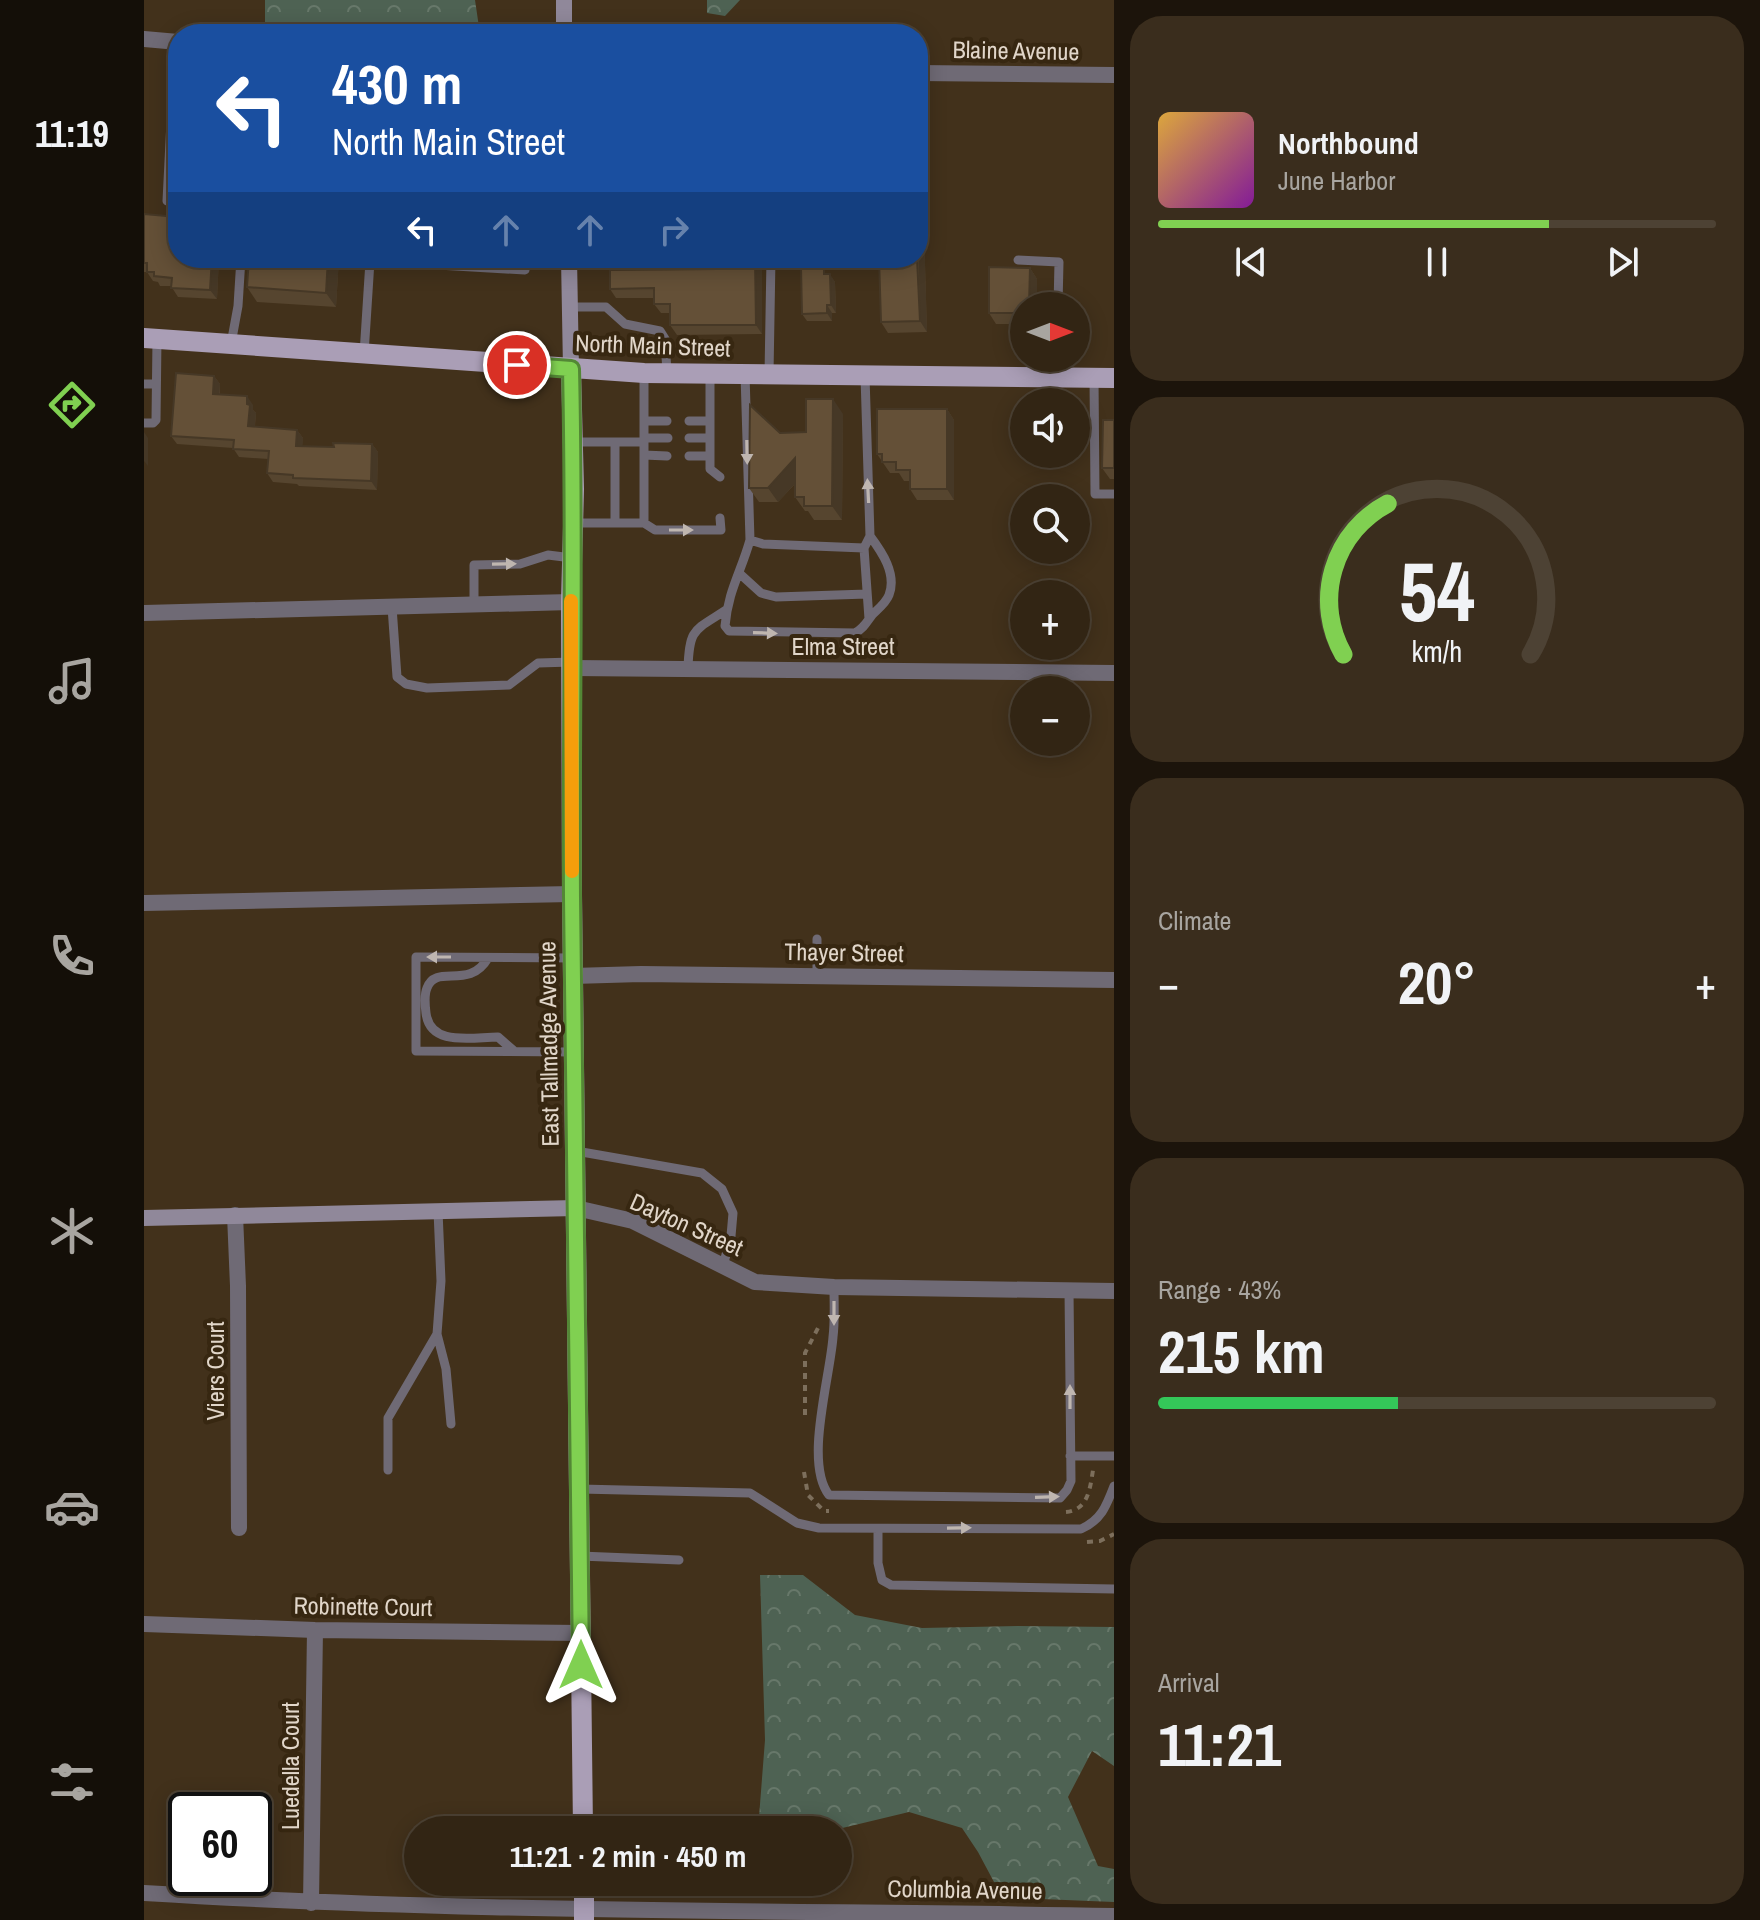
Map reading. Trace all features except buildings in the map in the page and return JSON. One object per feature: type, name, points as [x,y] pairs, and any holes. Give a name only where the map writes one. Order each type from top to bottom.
[{"type":"main road","name":"North Main Street","points":[[150,339],[644,373],[865,376],[1010,370]]},
{"type":"main road","name":"East Tallmadge Avenue","points":[[571,369],[572,894],[583,1816]]},
{"type":"main road","name":"North Main Street","points":[[1075,372],[1104,378]]},
{"type":"street","points":[[564,0],[564,24]]},
{"type":"street","points":[[144,39],[168,41]]},
{"type":"street","name":"Blaine Avenue","points":[[928,73],[1114,75]]},
{"type":"street","name":"East Tallmadge Avenue","points":[[569,268],[571,369]]},
{"type":"street","points":[[144,613],[571,602]]},
{"type":"street","name":"Elma Street","points":[[572,665],[1114,673]]},
{"type":"street","points":[[144,903],[572,894]]},
{"type":"street","name":"Thayer Street","points":[[573,967],[817,976],[1114,980]]},
{"type":"street","name":"Dayton Street","points":[[144,1218],[576,1208],[633,1221],[755,1282],[834,1287],[1114,1291]]},
{"type":"street","name":"Viers Court","points":[[235,1215],[239,1528]]},
{"type":"street","name":"Robinette Court","points":[[144,1624],[315,1630],[581,1633]]},
{"type":"street","name":"Luedella Court","points":[[311,1903],[315,1630]]},
{"type":"street","name":"Columbia Avenue","points":[[144,1893],[584,1914],[1114,1916]]},
{"type":"lane","points":[[167,201],[168,185]]},
{"type":"lane","points":[[1018,260],[1059,262],[1058,292]]},
{"type":"lane","points":[[231,344],[240,268]]},
{"type":"lane","points":[[364,354],[370,268]]},
{"type":"lane","points":[[504,268],[525,268]]},
{"type":"lane","points":[[769,374],[771,268]]},
{"type":"lane","points":[[570,307],[606,307],[625,324],[660,331],[665,339],[667,373]]},
{"type":"lane","points":[[144,423],[156,420],[156,384],[150,339]]},
{"type":"lane","points":[[644,373],[644,523]]},
{"type":"lane","points":[[710,374],[710,469],[720,477]]},
{"type":"lane","points":[[745,374],[750,540],[732,584],[726,610],[725,626],[729,631],[855,633],[867,626],[864,548],[870,536],[865,376]]},
{"type":"lane","points":[[1104,378],[1095,494],[1114,494]]},
{"type":"lane","points":[[144,384],[156,384]]},
{"type":"lane","points":[[644,421],[667,421]]},
{"type":"lane","points":[[689,421],[710,421]]},
{"type":"lane","points":[[573,442],[668,438]]},
{"type":"lane","points":[[689,438],[710,438]]},
{"type":"lane","points":[[615,442],[615,523]]},
{"type":"lane","points":[[644,455],[667,456]]},
{"type":"lane","points":[[689,456],[710,456]]},
{"type":"lane","points":[[573,523],[644,523],[655,530],[721,530],[720,518]]},
{"type":"lane","points":[[869,619],[888,598],[892,581],[888,565],[870,536]]},
{"type":"lane","points":[[750,540],[763,544],[864,548]]},
{"type":"lane","points":[[474,605],[474,565],[520,564],[548,555],[572,558]]},
{"type":"lane","points":[[739,573],[761,593],[776,597],[867,594]]},
{"type":"lane","points":[[392,607],[397,677],[406,684],[427,688],[509,685],[538,663],[572,665]]},
{"type":"lane","points":[[688,669],[690,637],[726,610]]},
{"type":"lane","points":[[817,939],[817,976]]},
{"type":"lane","points":[[573,967],[488,958],[416,957],[416,1051],[575,1052]]},
{"type":"lane","points":[[488,958],[481,971],[435,978],[427,986],[427,1024],[435,1033],[449,1038],[498,1037],[515,1052]]},
{"type":"lane","points":[[576,1151],[702,1173],[722,1189],[733,1213],[723,1266]]},
{"type":"lane","points":[[438,1211],[441,1281],[437,1334],[446,1369],[451,1424]]},
{"type":"lane","points":[[834,1287],[833,1339],[825,1383],[818,1463],[820,1483],[829,1495],[1060,1498],[1071,1481],[1069,1290]]},
{"type":"lane","points":[[388,1470],[388,1418],[437,1334]]},
{"type":"lane","points":[[1070,1456],[1114,1456]]},
{"type":"lane","points":[[580,1489],[750,1493],[807,1527],[1081,1529],[1096,1522],[1106,1508],[1114,1486]]},
{"type":"lane","points":[[880,1529],[878,1563],[882,1580],[891,1585],[1114,1589]]},
{"type":"lane","points":[[580,1556],[679,1560]]},
{"type":"path","points":[[805,1425],[805,1353],[823,1320]]},
{"type":"path","points":[[804,1469],[808,1495],[824,1511],[839,1511]]},
{"type":"path","points":[[1056,1512],[1071,1512],[1083,1505],[1090,1489],[1093,1469],[1103,1469]]},
{"type":"green space","points":[[265,0],[475,0],[479,24],[265,24]]},
{"type":"green space","points":[[707,0],[740,0],[725,16],[707,13]]},
{"type":"green space","points":[[760,1575],[803,1575],[855,1615],[922,1628],[1114,1627],[1114,1766],[1092,1751],[1068,1797],[1098,1866],[1114,1869],[1114,1902],[1041,1899],[994,1882],[962,1828],[909,1812],[852,1826],[852,1816],[759,1816],[765,1740]]},
{"type":"slow traffic","points":[[571,601],[572,871]]},
{"type":"route","points":[[517,365],[571,369],[574,489],[571,602],[572,894],[581,1665]]}]
